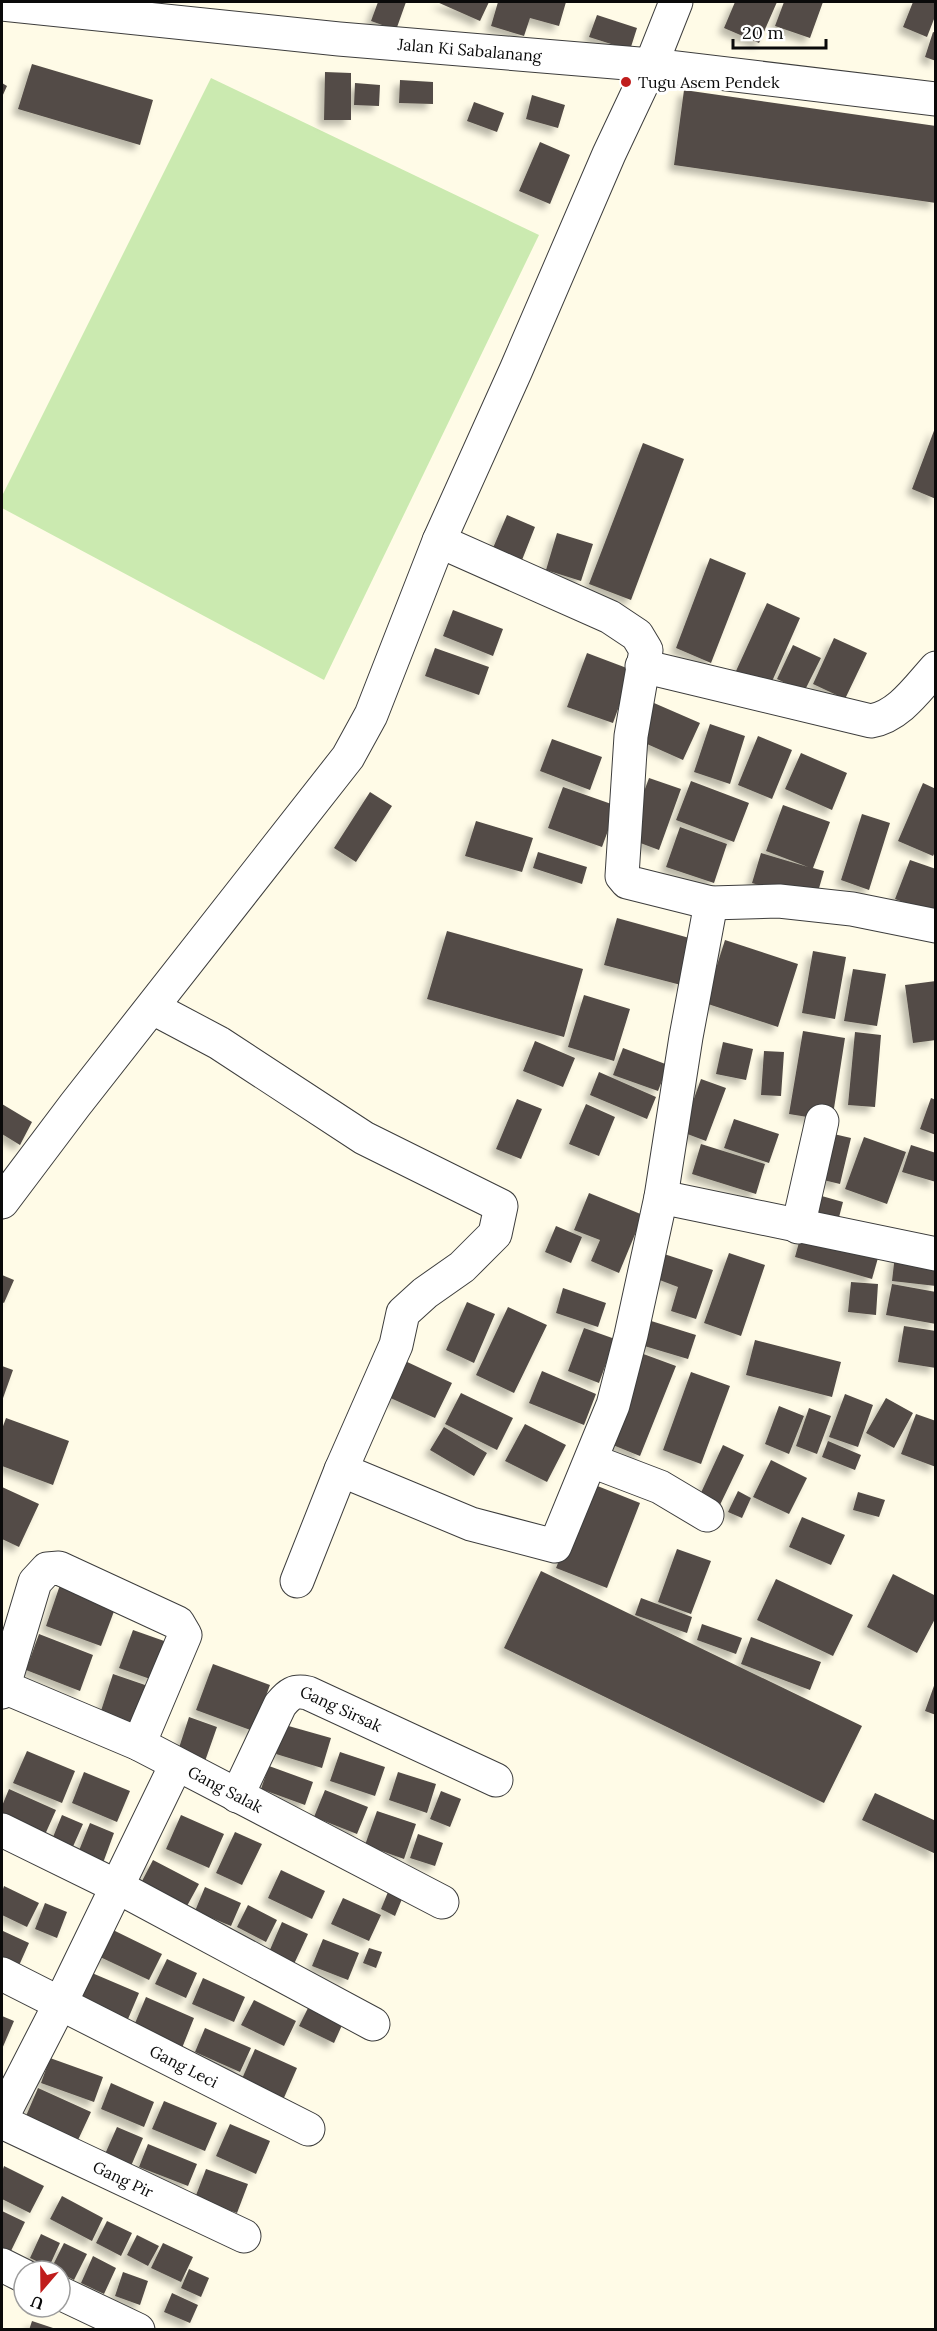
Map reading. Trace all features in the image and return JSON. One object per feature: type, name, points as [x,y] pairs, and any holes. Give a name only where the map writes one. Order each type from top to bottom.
[{"type":"street","points":[[2,1202],[75,1105],[348,757],[371,715],[439,541],[609,154],[651,65],[676,2]]},
{"type":"street","name":"Jalan Ki Sabalanang","points":[[2,4],[339,39],[651,65],[936,99]]},
{"type":"street","points":[[607,62],[612,97],[609,154]]},
{"type":"street","points":[[439,541],[610,618],[637,635],[643,642],[646,650],[631,736],[622,876],[632,884],[711,903],[779,901],[852,909],[936,926]]},
{"type":"street","points":[[642,666],[871,721],[884,718],[896,711],[936,668]]},
{"type":"street","points":[[341,1470],[471,1524],[555,1546],[614,1405],[632,1335],[662,1197],[686,1037],[711,903]]},
{"type":"street","points":[[153,1008],[219,1043],[364,1138],[501,1206],[495,1234],[462,1267],[425,1293],[403,1313],[396,1345],[341,1470],[297,1581]]},
{"type":"street","points":[[798,1227],[822,1121]]},
{"type":"street","points":[[662,1197],[936,1254]]},
{"type":"street","points":[[592,1461],[660,1487],[707,1515]]},
{"type":"street","points":[[3,1689],[34,1581],[47,1569],[59,1568],[178,1623],[185,1635],[139,1744]]},
{"type":"street","name":"Gang Salak","points":[[3,1689],[139,1744],[442,1902]]},
{"type":"street","name":"Gang Sirsak","points":[[237,1796],[280,1705],[289,1694],[297,1691],[308,1693],[496,1780]]},
{"type":"street","points":[[2,2120],[176,1765]]},
{"type":"street","points":[[2,1830],[116,1886],[373,2024]]},
{"type":"street","name":"Gang Leci","points":[[2,1974],[308,2128]]},
{"type":"street","name":"Gang Pir","points":[[2,2120],[244,2236]]},
{"type":"street","points":[[72,2299],[138,2330]]},
{"type":"green space","points":[[211,78],[539,235],[324,680],[2,508],[2,496]]},
{"type":"building","points":[[378,2],[406,2],[396,30],[371,21]]},
{"type":"building","points":[[437,2],[489,2],[480,21]]},
{"type":"building","points":[[498,2],[566,2],[559,26],[530,18],[524,36],[491,26]]},
{"type":"building","points":[[735,2],[777,2],[759,43],[724,28]]},
{"type":"building","points":[[784,2],[823,2],[810,38],[775,26]]},
{"type":"building","points":[[913,2],[936,2],[936,14],[927,37],[903,27]]},
{"type":"building","points":[[597,15],[637,28],[630,50],[589,37]]},
{"type":"building","points":[[933,32],[936,33],[936,61],[925,57]]},
{"type":"building","points":[[32,64],[153,100],[140,145],[18,109]]},
{"type":"building","points":[[325,72],[351,73],[351,120],[324,120]]},
{"type":"building","points":[[400,80],[433,82],[433,104],[399,103]]},
{"type":"building","points":[[2,83],[7,86],[2,97]]},
{"type":"building","points":[[355,83],[380,85],[379,106],[354,105]]},
{"type":"building","points":[[684,90],[936,126],[936,203],[674,165]]},
{"type":"building","points":[[532,95],[565,105],[558,128],[526,119]]},
{"type":"building","points":[[474,102],[504,113],[497,132],[467,121]]},
{"type":"building","points":[[540,142],[570,155],[550,204],[519,191]]},
{"type":"building","points":[[936,428],[936,499],[912,489]]},
{"type":"building","points":[[643,443],[684,459],[631,600],[589,584]]},
{"type":"building","points":[[507,515],[535,527],[522,560],[493,548]]},
{"type":"building","points":[[557,533],[593,544],[581,581],[546,570]]},
{"type":"building","points":[[710,558],[746,573],[711,663],[676,648]]},
{"type":"building","points":[[767,603],[800,618],[770,686],[736,671]]},
{"type":"building","points":[[453,610],[503,629],[493,656],[443,636]]},
{"type":"building","points":[[834,638],[867,653],[845,699],[813,684]]},
{"type":"building","points":[[793,645],[821,658],[804,692],[777,679]]},
{"type":"building","points":[[435,648],[489,667],[479,695],[425,676]]},
{"type":"building","points":[[587,653],[632,670],[613,723],[567,707]]},
{"type":"building","points":[[654,703],[700,723],[683,760],[638,740]]},
{"type":"building","points":[[710,724],[745,736],[730,784],[694,772]]},
{"type":"building","points":[[758,736],[792,750],[772,799],[738,785]]},
{"type":"building","points":[[552,739],[602,757],[590,790],[540,771]]},
{"type":"building","points":[[801,753],[847,773],[832,810],[785,789]]},
{"type":"building","points":[[649,778],[681,789],[659,850],[627,838]]},
{"type":"building","points":[[691,781],[749,803],[734,842],[676,820]]},
{"type":"building","points":[[923,783],[936,789],[936,850],[933,856],[898,841]]},
{"type":"building","points":[[563,787],[617,806],[602,847],[548,828]]},
{"type":"building","points":[[370,792],[392,806],[356,862],[334,848]]},
{"type":"building","points":[[783,805],[830,822],[813,868],[824,871],[815,902],[752,883],[761,853],[808,867],[766,851]]},
{"type":"building","points":[[862,814],[890,823],[869,890],[841,880]]},
{"type":"building","points":[[476,821],[533,838],[522,872],[465,856]]},
{"type":"building","points":[[680,827],[727,844],[714,883],[666,867]]},
{"type":"building","points":[[538,852],[587,867],[582,884],[533,868]]},
{"type":"building","points":[[910,860],[936,869],[936,914],[895,899]]},
{"type":"building","points":[[617,918],[693,939],[681,985],[604,965]]},
{"type":"building","points":[[447,931],[583,969],[564,1037],[427,999]]},
{"type":"building","points":[[725,940],[798,964],[778,1027],[705,1003]]},
{"type":"building","points":[[813,951],[846,957],[835,1019],[802,1013]]},
{"type":"building","points":[[853,969],[886,974],[877,1026],[844,1021]]},
{"type":"building","points":[[936,981],[936,1040],[913,1043],[905,985]]},
{"type":"building","points":[[584,995],[630,1009],[614,1061],[568,1047]]},
{"type":"building","points":[[803,1031],[845,1038],[832,1121],[789,1114]]},
{"type":"building","points":[[855,1032],[881,1035],[875,1107],[848,1105]]},
{"type":"building","points":[[535,1041],[575,1058],[563,1087],[523,1071]]},
{"type":"building","points":[[723,1042],[753,1049],[746,1080],[716,1074]]},
{"type":"building","points":[[623,1048],[668,1065],[658,1091],[613,1075]]},
{"type":"building","points":[[764,1051],[784,1052],[781,1096],[761,1095]]},
{"type":"building","points":[[599,1072],[656,1097],[647,1119],[590,1095]]},
{"type":"building","points":[[701,1079],[726,1088],[706,1141],[682,1132]]},
{"type":"building","points":[[931,1098],[936,1100],[936,1135],[920,1129]]},
{"type":"building","points":[[517,1099],[542,1109],[521,1159],[496,1149]]},
{"type":"building","points":[[2,1104],[32,1122],[20,1145],[2,1134]]},
{"type":"building","points":[[586,1104],[615,1117],[599,1156],[569,1144]]},
{"type":"building","points":[[734,1119],[779,1134],[769,1163],[724,1148]]},
{"type":"building","points":[[825,1132],[851,1138],[840,1184],[815,1178]]},
{"type":"building","points":[[864,1137],[906,1152],[887,1204],[845,1189]]},
{"type":"building","points":[[701,1144],[765,1164],[756,1194],[692,1174]]},
{"type":"building","points":[[911,1145],[936,1153],[936,1182],[902,1172]]},
{"type":"building","points":[[589,1193],[643,1215],[619,1273],[591,1261],[600,1240],[574,1230]]},
{"type":"building","points":[[811,1193],[843,1202],[838,1221],[806,1212]]},
{"type":"building","points":[[556,1226],[582,1237],[571,1263],[545,1252]]},
{"type":"building","points":[[801,1235],[878,1258],[872,1279],[795,1257]]},
{"type":"building","points":[[658,1252],[713,1270],[696,1319],[671,1311],[678,1287],[649,1276]]},
{"type":"building","points":[[729,1253],[765,1265],[741,1336],[704,1323]]},
{"type":"building","points":[[895,1255],[936,1261],[936,1286],[892,1281]]},
{"type":"building","points":[[2,1275],[14,1280],[4,1303],[2,1302]]},
{"type":"building","points":[[851,1282],[878,1284],[876,1315],[848,1312]]},
{"type":"building","points":[[892,1284],[936,1292],[936,1324],[886,1315]]},
{"type":"building","points":[[563,1288],[606,1303],[598,1327],[556,1313]]},
{"type":"building","points":[[467,1302],[495,1314],[474,1363],[446,1350]]},
{"type":"building","points":[[508,1307],[547,1325],[514,1393],[476,1375]]},
{"type":"building","points":[[648,1320],[696,1335],[688,1359],[641,1345]]},
{"type":"building","points":[[904,1326],[936,1331],[936,1368],[898,1362]]},
{"type":"building","points":[[584,1328],[615,1339],[599,1383],[568,1371]]},
{"type":"building","points":[[755,1340],[841,1362],[832,1397],[746,1375]]},
{"type":"building","points":[[638,1352],[676,1366],[640,1456],[603,1441]]},
{"type":"building","points":[[403,1360],[452,1383],[435,1418],[386,1396]]},
{"type":"building","points":[[2,1366],[13,1370],[2,1401]]},
{"type":"building","points":[[542,1371],[596,1394],[584,1425],[529,1403]]},
{"type":"building","points":[[691,1372],[730,1386],[701,1464],[663,1450]]},
{"type":"building","points":[[461,1393],[513,1418],[497,1450],[445,1424]]},
{"type":"building","points":[[845,1394],[873,1405],[858,1447],[829,1437]]},
{"type":"building","points":[[886,1398],[913,1413],[894,1448],[866,1433]]},
{"type":"building","points":[[779,1406],[804,1416],[789,1454],[765,1444]]},
{"type":"building","points":[[809,1408],[831,1416],[817,1454],[796,1446]]},
{"type":"building","points":[[916,1414],[936,1421],[936,1467],[901,1454]]},
{"type":"building","points":[[6,1418],[69,1441],[53,1485],[2,1466],[2,1429]]},
{"type":"building","points":[[525,1424],[566,1445],[547,1482],[505,1461]]},
{"type":"building","points":[[444,1427],[487,1453],[474,1476],[430,1450]]},
{"type":"building","points":[[828,1441],[861,1455],[855,1470],[822,1457]]},
{"type":"building","points":[[723,1445],[744,1455],[719,1507],[699,1497]]},
{"type":"building","points":[[771,1460],[807,1478],[789,1514],[753,1497]]},
{"type":"building","points":[[590,1483],[640,1503],[607,1588],[556,1568]]},
{"type":"building","points":[[2,1487],[39,1504],[19,1547],[2,1539]]},
{"type":"building","points":[[738,1491],[751,1498],[742,1518],[728,1512]]},
{"type":"building","points":[[858,1492],[885,1500],[879,1517],[853,1510]]},
{"type":"building","points":[[802,1517],[845,1535],[831,1565],[789,1547]]},
{"type":"building","points":[[677,1549],[711,1561],[691,1614],[658,1602]]},
{"type":"building","points":[[541,1571],[862,1726],[824,1803],[504,1648]]},
{"type":"building","points":[[893,1574],[936,1596],[936,1617],[917,1653],[867,1627]]},
{"type":"building","points":[[776,1579],[853,1615],[833,1656],[757,1620]]},
{"type":"building","points":[[60,1585],[116,1606],[101,1646],[46,1626]]},
{"type":"building","points":[[641,1598],[692,1617],[687,1633],[635,1615]]},
{"type":"building","points":[[702,1624],[742,1638],[736,1654],[697,1640]]},
{"type":"building","points":[[133,1630],[167,1642],[153,1680],[119,1668]]},
{"type":"building","points":[[39,1634],[93,1655],[80,1691],[26,1670]]},
{"type":"building","points":[[751,1637],[821,1662],[810,1690],[741,1664]]},
{"type":"building","points":[[213,1664],[270,1685],[253,1731],[196,1710]]},
{"type":"building","points":[[113,1674],[148,1686],[135,1729],[99,1717]]},
{"type":"building","points":[[936,1683],[936,1715],[925,1711]]},
{"type":"building","points":[[189,1717],[217,1727],[204,1764],[177,1754]]},
{"type":"building","points":[[285,1725],[331,1738],[322,1768],[276,1754]]},
{"type":"building","points":[[27,1751],[75,1771],[62,1803],[13,1783]]},
{"type":"building","points":[[340,1752],[385,1767],[375,1796],[330,1781]]},
{"type":"building","points":[[269,1766],[313,1782],[305,1805],[261,1789]]},
{"type":"building","points":[[84,1772],[130,1791],[117,1822],[72,1803]]},
{"type":"building","points":[[398,1772],[436,1784],[427,1813],[389,1800]]},
{"type":"building","points":[[9,1789],[56,1810],[43,1839],[2,1821],[2,1806]]},
{"type":"building","points":[[325,1790],[368,1807],[357,1834],[314,1817]]},
{"type":"building","points":[[441,1791],[461,1799],[450,1827],[430,1819]]},
{"type":"building","points":[[875,1793],[936,1821],[936,1854],[862,1820]]},
{"type":"building","points":[[377,1811],[416,1824],[404,1859],[365,1845]]},
{"type":"building","points":[[62,1815],[83,1824],[71,1851],[51,1842]]},
{"type":"building","points":[[181,1815],[224,1834],[209,1868],[166,1849]]},
{"type":"building","points":[[90,1823],[114,1833],[103,1863],[78,1853]]},
{"type":"building","points":[[235,1832],[262,1844],[242,1885],[216,1873]]},
{"type":"building","points":[[418,1834],[443,1843],[435,1866],[410,1858]]},
{"type":"building","points":[[153,1860],[199,1884],[187,1906],[141,1883]]},
{"type":"building","points":[[281,1870],[325,1891],[312,1919],[268,1898]]},
{"type":"building","points":[[4,1886],[39,1903],[27,1927],[2,1915]]},
{"type":"building","points":[[205,1887],[241,1903],[231,1926],[195,1911]]},
{"type":"building","points":[[388,1892],[402,1899],[395,1916],[381,1909]]},
{"type":"building","points":[[343,1898],[381,1915],[369,1941],[331,1924]]},
{"type":"building","points":[[45,1903],[67,1912],[57,1938],[35,1929]]},
{"type":"building","points":[[248,1905],[277,1920],[266,1942],[237,1927]]},
{"type":"building","points":[[282,1922],[308,1934],[294,1964],[269,1952]]},
{"type":"building","points":[[111,1929],[162,1954],[149,1980],[98,1956]]},
{"type":"building","points":[[3,1931],[29,1943],[17,1970],[2,1963]]},
{"type":"building","points":[[323,1939],[359,1953],[348,1980],[312,1966]]},
{"type":"building","points":[[369,1948],[382,1952],[376,1968],[363,1963]]},
{"type":"building","points":[[167,1959],[197,1973],[186,1998],[155,1984]]},
{"type":"building","points":[[92,1973],[139,1993],[128,2019],[81,2000]]},
{"type":"building","points":[[203,1978],[245,1997],[234,2022],[192,2004]]},
{"type":"building","points":[[146,1997],[194,2018],[182,2048],[133,2028]]},
{"type":"building","points":[[254,2000],[296,2021],[284,2046],[241,2025]]},
{"type":"building","points":[[309,2006],[343,2023],[334,2043],[299,2026]]},
{"type":"building","points":[[2,2016],[14,2021],[2,2049]]},
{"type":"building","points":[[205,2028],[251,2048],[240,2072],[195,2052]]},
{"type":"building","points":[[255,2049],[297,2068],[283,2100],[241,2081]]},
{"type":"building","points":[[50,2058],[103,2077],[94,2102],[41,2083]]},
{"type":"building","points":[[111,2083],[154,2102],[144,2127],[101,2109]]},
{"type":"building","points":[[38,2088],[91,2112],[78,2140],[26,2116]]},
{"type":"building","points":[[164,2101],[217,2123],[205,2151],[152,2129]]},
{"type":"building","points":[[230,2124],[270,2141],[256,2174],[216,2156]]},
{"type":"building","points":[[117,2127],[143,2138],[131,2166],[105,2154]]},
{"type":"building","points":[[148,2144],[197,2164],[188,2186],[139,2167]]},
{"type":"building","points":[[4,2166],[44,2186],[30,2213],[2,2199]]},
{"type":"building","points":[[206,2169],[248,2184],[237,2213],[195,2198]]},
{"type":"building","points":[[62,2196],[103,2218],[92,2241],[50,2219]]},
{"type":"building","points":[[2,2211],[25,2222],[10,2253],[2,2249]]},
{"type":"building","points":[[107,2221],[132,2233],[121,2256],[96,2243]]},
{"type":"building","points":[[41,2234],[60,2243],[53,2259],[30,2258]]},
{"type":"building","points":[[137,2235],[159,2246],[148,2266],[127,2255]]},
{"type":"building","points":[[64,2243],[87,2254],[74,2280],[72,2279],[72,2259],[56,2259]]},
{"type":"building","points":[[163,2243],[193,2257],[181,2282],[151,2268]]},
{"type":"building","points":[[93,2256],[116,2268],[104,2294],[81,2283]]},
{"type":"building","points":[[189,2269],[209,2278],[201,2297],[181,2288]]},
{"type":"building","points":[[123,2272],[148,2281],[140,2305],[115,2296]]},
{"type":"building","points":[[172,2293],[198,2305],[190,2323],[164,2312]]},
{"type":"building","points":[[32,2321],[56,2329],[56,2330],[29,2330]]},
{"type":"place","name":"Tugu Asem Pendek","points":[[626,82]]}]
